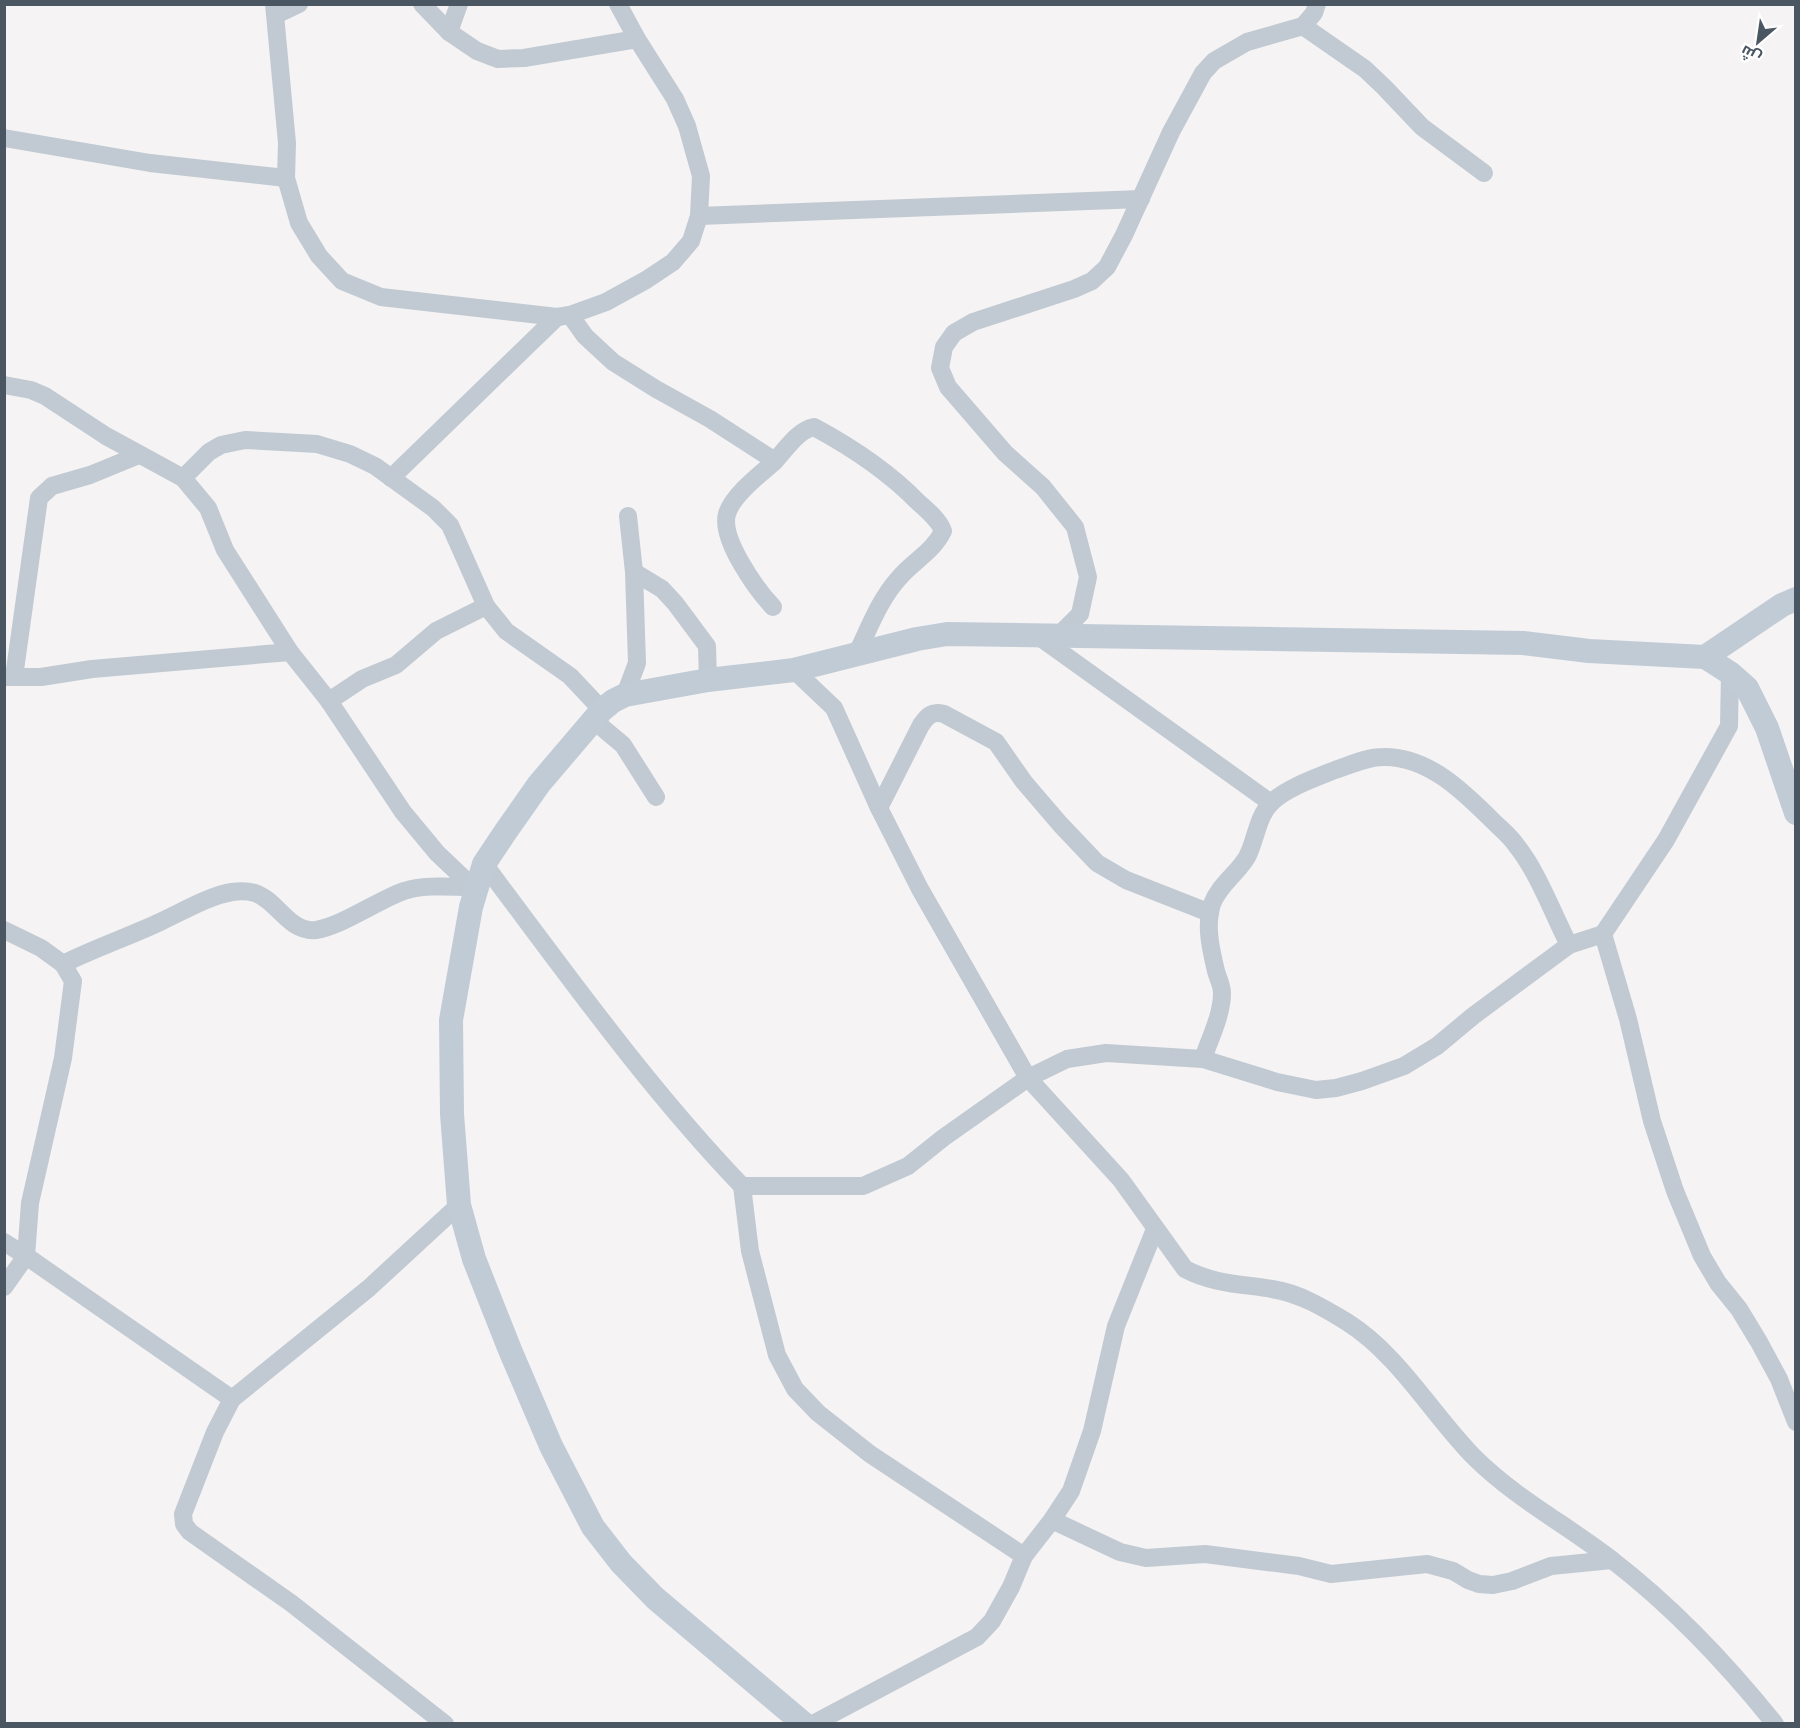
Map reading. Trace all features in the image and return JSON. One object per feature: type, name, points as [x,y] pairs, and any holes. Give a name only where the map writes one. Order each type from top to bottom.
[{"type":"street","points":[[299,4],[275,10],[287,143],[286,178],[299,224],[319,256],[342,282],[381,297],[563,316],[606,302],[673,262],[691,240],[699,216],[701,176],[687,126],[675,99],[618,4]]},
{"type":"street","points":[[422,4],[449,32],[477,51],[498,59],[524,58],[637,39]]},
{"type":"street","points":[[449,32],[459,4]]},
{"type":"street","points":[[1047,636],[1080,614],[1088,577],[1075,527],[1042,487],[1005,453],[948,387],[940,368],[944,347],[954,333],[973,322],[1092,281],[1107,267],[1171,132],[1203,73],[1214,61],[1246,42],[1303,27],[1314,13],[1317,4]]},
{"type":"street","points":[[1303,27],[1365,69],[1422,127],[1484,173]]},
{"type":"street","points":[[4,138],[150,163],[286,178]]},
{"type":"street","points":[[699,216],[1141,199]]},
{"type":"street","points":[[563,316],[613,362],[656,389],[710,418],[775,461]]},
{"type":"street","points":[[391,478],[563,316]]},
{"type":"street","points":[[4,385],[31,390],[45,396],[84,423],[183,478],[208,508],[225,550],[290,651],[329,701],[403,812],[472,897]]},
{"type":"street","points":[[773,607],[762,594],[729,541],[726,526],[727,513],[752,481],[798,436],[814,427],[859,452],[899,482],[941,525],[943,531],[938,542],[898,578],[879,607],[856,655]]},
{"type":"street","points":[[183,478],[209,452],[221,445],[245,440],[317,444],[350,454],[391,478],[433,508],[450,525],[486,606],[506,631],[570,676],[597,715],[623,745],[656,797]]},
{"type":"street","points":[[139,455],[90,475],[52,486],[39,498],[9,677],[41,677],[92,669],[290,651]]},
{"type":"street","points":[[625,695],[638,663],[634,572],[628,516]]},
{"type":"street","points":[[634,572],[662,589],[707,646],[708,680]]},
{"type":"street","points":[[1705,657],[1782,605],[1796,599]]},
{"type":"street","points":[[329,701],[362,679],[396,665],[436,631],[486,606]]},
{"type":"street","points":[[804,1724],[656,1599],[621,1563],[594,1527],[551,1446],[515,1361],[474,1259],[459,1205],[452,1114],[451,1020],[472,897],[484,864],[539,784],[597,715],[613,700],[625,695],[708,680],[794,670],[916,639],[947,634],[1523,643],[1589,651],[1705,657],[1730,673],[1747,688],[1767,728],[1796,813]]},
{"type":"street","points":[[1047,636],[1271,803]]},
{"type":"street","points":[[794,670],[834,708],[879,808],[951,945],[1028,1078],[1121,1180],[1185,1269],[1199,1277],[1224,1283],[1275,1289],[1307,1300],[1348,1323],[1384,1352],[1475,1457],[1531,1504],[1612,1560],[1688,1625],[1754,1697],[1775,1724]]},
{"type":"street","points":[[742,1186],[863,1185],[908,1166],[943,1138],[1028,1078],[1067,1059],[1107,1053],[1203,1059],[1277,1082],[1316,1090],[1336,1088],[1362,1081],[1404,1066],[1437,1047],[1473,1016],[1569,945],[1603,934],[1666,840],[1729,726],[1730,673]]},
{"type":"street","points":[[879,808],[921,725],[934,712],[944,714],[996,742],[1038,799],[1097,862],[1126,880],[1210,913]]},
{"type":"street","points":[[1203,1059],[1215,1027],[1222,996],[1209,936],[1208,921],[1212,903],[1220,888],[1246,859],[1255,840],[1262,816],[1271,803],[1299,785],[1357,762],[1382,756],[1409,759],[1460,789],[1517,845],[1569,945]]},
{"type":"street","points":[[484,864],[659,1093],[701,1144],[742,1186],[750,1251],[777,1354],[795,1389],[818,1413],[870,1454],[1024,1556]]},
{"type":"street","points":[[63,964],[97,947],[231,892],[258,894],[288,920],[305,929],[316,930],[405,891],[433,886],[472,897]]},
{"type":"street","points":[[4,930],[40,948],[63,964],[72,981],[63,1059],[30,1203],[26,1256],[4,1287]]},
{"type":"street","points":[[1603,934],[1628,1019],[1652,1121],[1675,1191],[1702,1256],[1759,1342],[1779,1379],[1796,1422]]},
{"type":"street","points":[[442,1723],[291,1603],[190,1532],[184,1524],[183,1514],[190,1492],[231,1399],[369,1288],[459,1205]]},
{"type":"street","points":[[813,1724],[977,1637],[992,1621],[1011,1587],[1024,1556],[1071,1491],[1092,1431],[1116,1326],[1155,1229]]},
{"type":"street","points":[[4,1242],[231,1399]]},
{"type":"street","points":[[1052,1520],[1120,1552],[1146,1558],[1205,1554],[1299,1566],[1331,1574],[1427,1564],[1453,1571],[1479,1584],[1493,1585],[1512,1581],[1551,1566],[1612,1560]]}]
